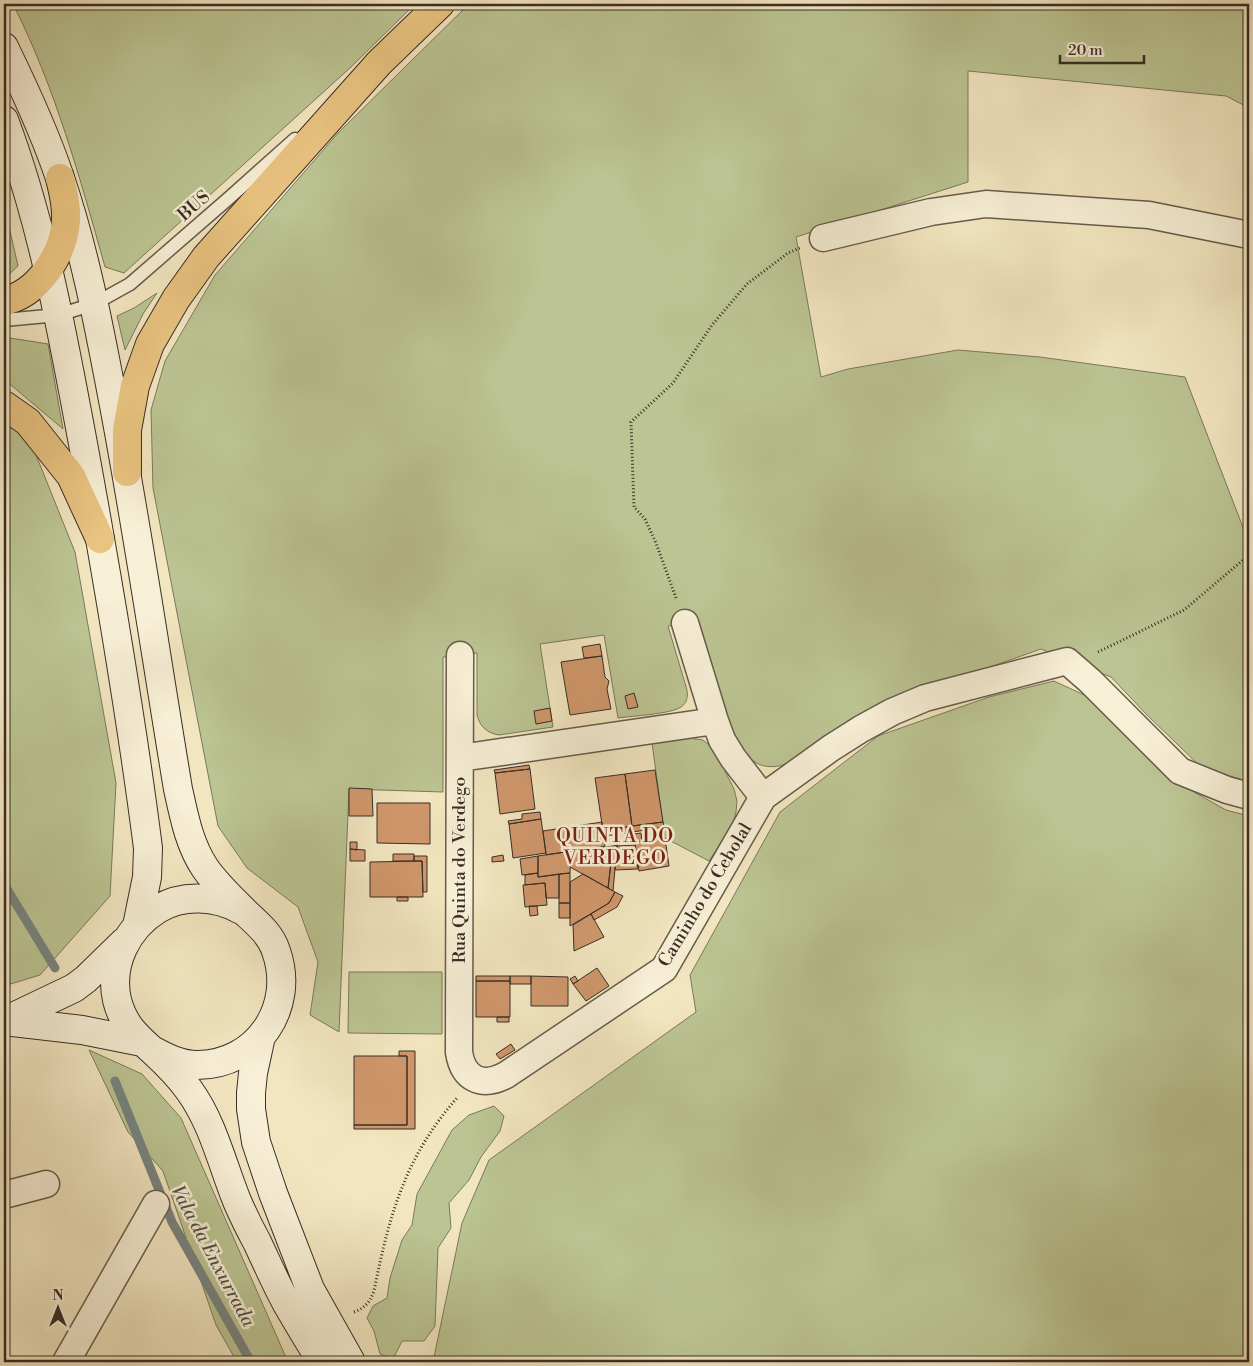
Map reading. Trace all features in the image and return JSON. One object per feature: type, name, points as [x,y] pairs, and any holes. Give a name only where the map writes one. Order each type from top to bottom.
[{"type":"highway","points":[[127,472],[127,430],[135,386],[150,344],[176,298],[206,257],[379,63],[440,4]]},
{"type":"highway","points":[[4,301],[19,296],[31,288],[58,253],[66,219],[65,201],[60,178]]},
{"type":"highway","points":[[4,405],[28,422],[71,476],[100,539]]},
{"type":"main road","points":[[4,47],[30,104],[60,178],[77,235],[94,304],[127,472],[183,812],[196,852],[206,869],[258,923],[276,949],[282,979],[281,995],[277,1010],[271,1024],[261,1036],[251,1047],[225,1061],[210,1064],[196,1065],[181,1062],[167,1058],[148,1047],[82,1030],[4,1021]]},
{"type":"main road","points":[[4,120],[28,193],[49,267],[100,539],[148,848],[147,877],[132,932],[117,962],[115,987],[117,999],[126,1022],[178,1076],[200,1108],[238,1202],[286,1302],[322,1362]]},
{"type":"main road","points":[[4,1021],[74,988],[86,979],[148,915],[160,908],[174,902],[189,899],[219,901],[247,913]]},
{"type":"main road","points":[[261,1036],[251,1093],[251,1108],[256,1142],[273,1193],[310,1289],[351,1362]]},
{"type":"street","points":[[823,238],[932,212],[986,204],[1149,215],[1249,235]]},
{"type":"street","points":[[685,624],[722,740],[733,758],[763,797],[831,748],[892,712],[925,698],[1066,661],[1090,681],[1180,771],[1227,790],[1249,796]]},
{"type":"street","name":"Rua Quinta do Verdego","points":[[460,655],[459,1052],[460,1062],[466,1072],[474,1078]]},
{"type":"street","points":[[460,758],[715,721]]},
{"type":"street","name":"Caminho do Cebolal","points":[[474,1078],[485,1082],[496,1081],[506,1076],[664,969],[763,797]]},
{"type":"street","points":[[4,1195],[46,1184]]},
{"type":"street","points":[[66,1362],[156,1204]]},
{"type":"lane","name":"BUS","points":[[4,320],[58,315],[94,304],[130,284],[379,63]]},
{"type":"path","points":[[685,624],[656,543],[645,519],[634,507],[631,422],[673,383],[712,325],[747,284],[788,253],[823,238]]},
{"type":"path","points":[[1066,661],[1082,660],[1184,610],[1249,555]]},
{"type":"path","points":[[354,1312],[363,1309],[374,1292],[390,1224],[410,1166],[425,1138],[474,1078]]},
{"type":"green space","points":[[13,4],[415,4],[351,67],[124,273],[105,267],[54,100],[28,35]]},
{"type":"green space","points":[[469,4],[1249,4],[1249,108],[1226,96],[968,71],[968,182],[796,237],[821,377],[848,369],[958,350],[1040,357],[1185,377],[1244,530],[1249,527],[1249,782],[1201,767],[1111,677],[1041,649],[956,679],[792,762],[781,766],[769,767],[759,764],[749,757],[733,731],[718,693],[697,622],[668,626],[687,690],[686,702],[681,707],[669,711],[618,718],[604,635],[540,644],[553,727],[499,735],[485,729],[477,715],[477,653],[443,657],[443,792],[349,789],[339,1032],[310,1015],[318,962],[298,907],[247,868],[218,826],[153,488],[151,410],[165,361],[215,275],[338,133]]},
{"type":"green space","points":[[4,205],[18,266],[4,279]]},
{"type":"green space","points":[[157,293],[143,314],[125,350],[117,316],[134,308]]},
{"type":"green space","points":[[4,337],[48,344],[63,429],[4,380]]},
{"type":"green space","points":[[4,423],[28,435],[75,552],[116,783],[110,896],[40,975],[4,986]]},
{"type":"green space","points":[[1054,681],[1093,699],[1164,775],[1226,810],[1249,816],[1249,1362],[433,1362],[462,1223],[489,1160],[696,1012],[690,975],[780,812],[878,736],[989,697]]},
{"type":"green space","points":[[688,738],[703,740],[714,749],[734,789],[737,801],[733,824],[709,861],[665,838],[652,743]]},
{"type":"green space","points":[[349,972],[442,972],[442,1034],[348,1033]]},
{"type":"green space","points":[[89,1050],[142,1074],[181,1118],[288,1362],[237,1362],[216,1325],[163,1171],[128,1132]]},
{"type":"green space","points":[[494,1106],[504,1116],[500,1131],[481,1157],[469,1180],[449,1203],[451,1228],[438,1248],[435,1326],[424,1341],[402,1341],[393,1359],[380,1354],[374,1331],[367,1318],[373,1306],[387,1298],[390,1278],[402,1240],[412,1225],[417,1194],[452,1130],[469,1115]]},
{"type":"building","points":[[600,644],[602,656],[584,658],[582,647]]},
{"type":"building","points":[[602,656],[605,677],[609,681],[607,689],[611,709],[570,715],[561,662]]},
{"type":"building","points":[[634,693],[638,707],[628,709],[625,696]]},
{"type":"building","points":[[550,708],[552,721],[536,724],[534,711]]},
{"type":"building","points":[[529,765],[530,769],[495,773],[494,770]]},
{"type":"building","points":[[530,769],[535,809],[500,814],[495,773]]},
{"type":"building","points":[[655,770],[663,822],[632,826],[625,774]]},
{"type":"building","points":[[625,774],[632,826],[603,831],[595,778]]},
{"type":"building","points":[[349,788],[372,789],[373,816],[349,816]]},
{"type":"building","points":[[377,803],[430,803],[430,844],[377,843]]},
{"type":"building","points":[[540,812],[541,819],[509,824],[508,821],[522,819],[522,814]]},
{"type":"building","points":[[541,819],[546,853],[513,858],[509,824]]},
{"type":"building","points":[[602,822],[605,846],[546,855],[543,831]]},
{"type":"building","points":[[663,822],[664,827],[633,832],[632,826]]},
{"type":"building","points":[[632,826],[633,832],[604,836],[603,831]]},
{"type":"building","points":[[641,833],[642,841],[635,842],[634,834]]},
{"type":"building","points":[[665,838],[669,866],[639,871],[635,842]]},
{"type":"building","points":[[350,842],[357,842],[357,850],[350,849]]},
{"type":"building","points":[[618,845],[613,891],[608,888],[613,846]]},
{"type":"building","points":[[635,845],[638,869],[615,870],[617,846]]},
{"type":"building","points":[[613,846],[608,888],[570,867],[571,851]]},
{"type":"building","points":[[350,849],[365,850],[365,861],[350,861]]},
{"type":"building","points":[[571,851],[570,873],[538,877],[538,856]]},
{"type":"building","points":[[393,854],[414,854],[414,861],[393,861]]},
{"type":"building","points":[[503,855],[504,861],[492,862],[492,857]]},
{"type":"building","points":[[414,856],[427,856],[427,892],[423,892],[422,861],[414,861]]},
{"type":"building","points":[[538,856],[538,873],[522,875],[520,859]]},
{"type":"building","points":[[422,861],[423,897],[370,897],[370,862]]},
{"type":"building","points":[[538,873],[538,877],[559,874],[559,898],[546,898],[545,883],[525,885],[525,875]]},
{"type":"building","points":[[570,873],[570,903],[559,903],[559,874]]},
{"type":"building","points":[[583,874],[615,892],[609,903],[570,926],[570,882]]},
{"type":"building","points":[[545,883],[547,905],[525,907],[523,885]]},
{"type":"building","points":[[615,892],[623,896],[617,907],[594,920],[591,914],[609,903]]},
{"type":"building","points":[[397,897],[408,897],[408,901],[397,901]]},
{"type":"building","points":[[559,903],[570,903],[570,918],[559,918]]},
{"type":"building","points":[[529,906],[537,906],[538,915],[530,916]]},
{"type":"building","points":[[591,914],[604,937],[574,951],[573,925]]},
{"type":"building","points":[[597,968],[609,986],[586,1001],[573,984]]},
{"type":"building","points":[[476,976],[510,976],[510,981],[476,981]]},
{"type":"building","points":[[510,976],[531,976],[531,984],[510,984]]},
{"type":"building","points":[[531,976],[568,977],[568,1006],[531,1006]]},
{"type":"building","points":[[575,976],[578,981],[573,984],[570,979]]},
{"type":"building","points":[[476,981],[510,981],[510,1017],[476,1017]]},
{"type":"building","points":[[497,1017],[509,1017],[509,1022],[497,1022]]},
{"type":"building","points":[[511,1044],[515,1050],[500,1059],[496,1054]]},
{"type":"building","points":[[399,1051],[415,1051],[415,1129],[354,1129],[354,1125],[407,1125],[407,1056],[399,1056]]},
{"type":"building","points":[[354,1056],[407,1056],[407,1125],[354,1125]]},
{"type":"waterway","name":"Vala da Enxurrada","points":[[4,884],[55,968]]},
{"type":"waterway","name":"Vala da Enxurrada","points":[[115,1081],[172,1222],[251,1362]]},
{"type":"district","name":"QUINTA DO VERDEGO","points":[[615,847]]}]
